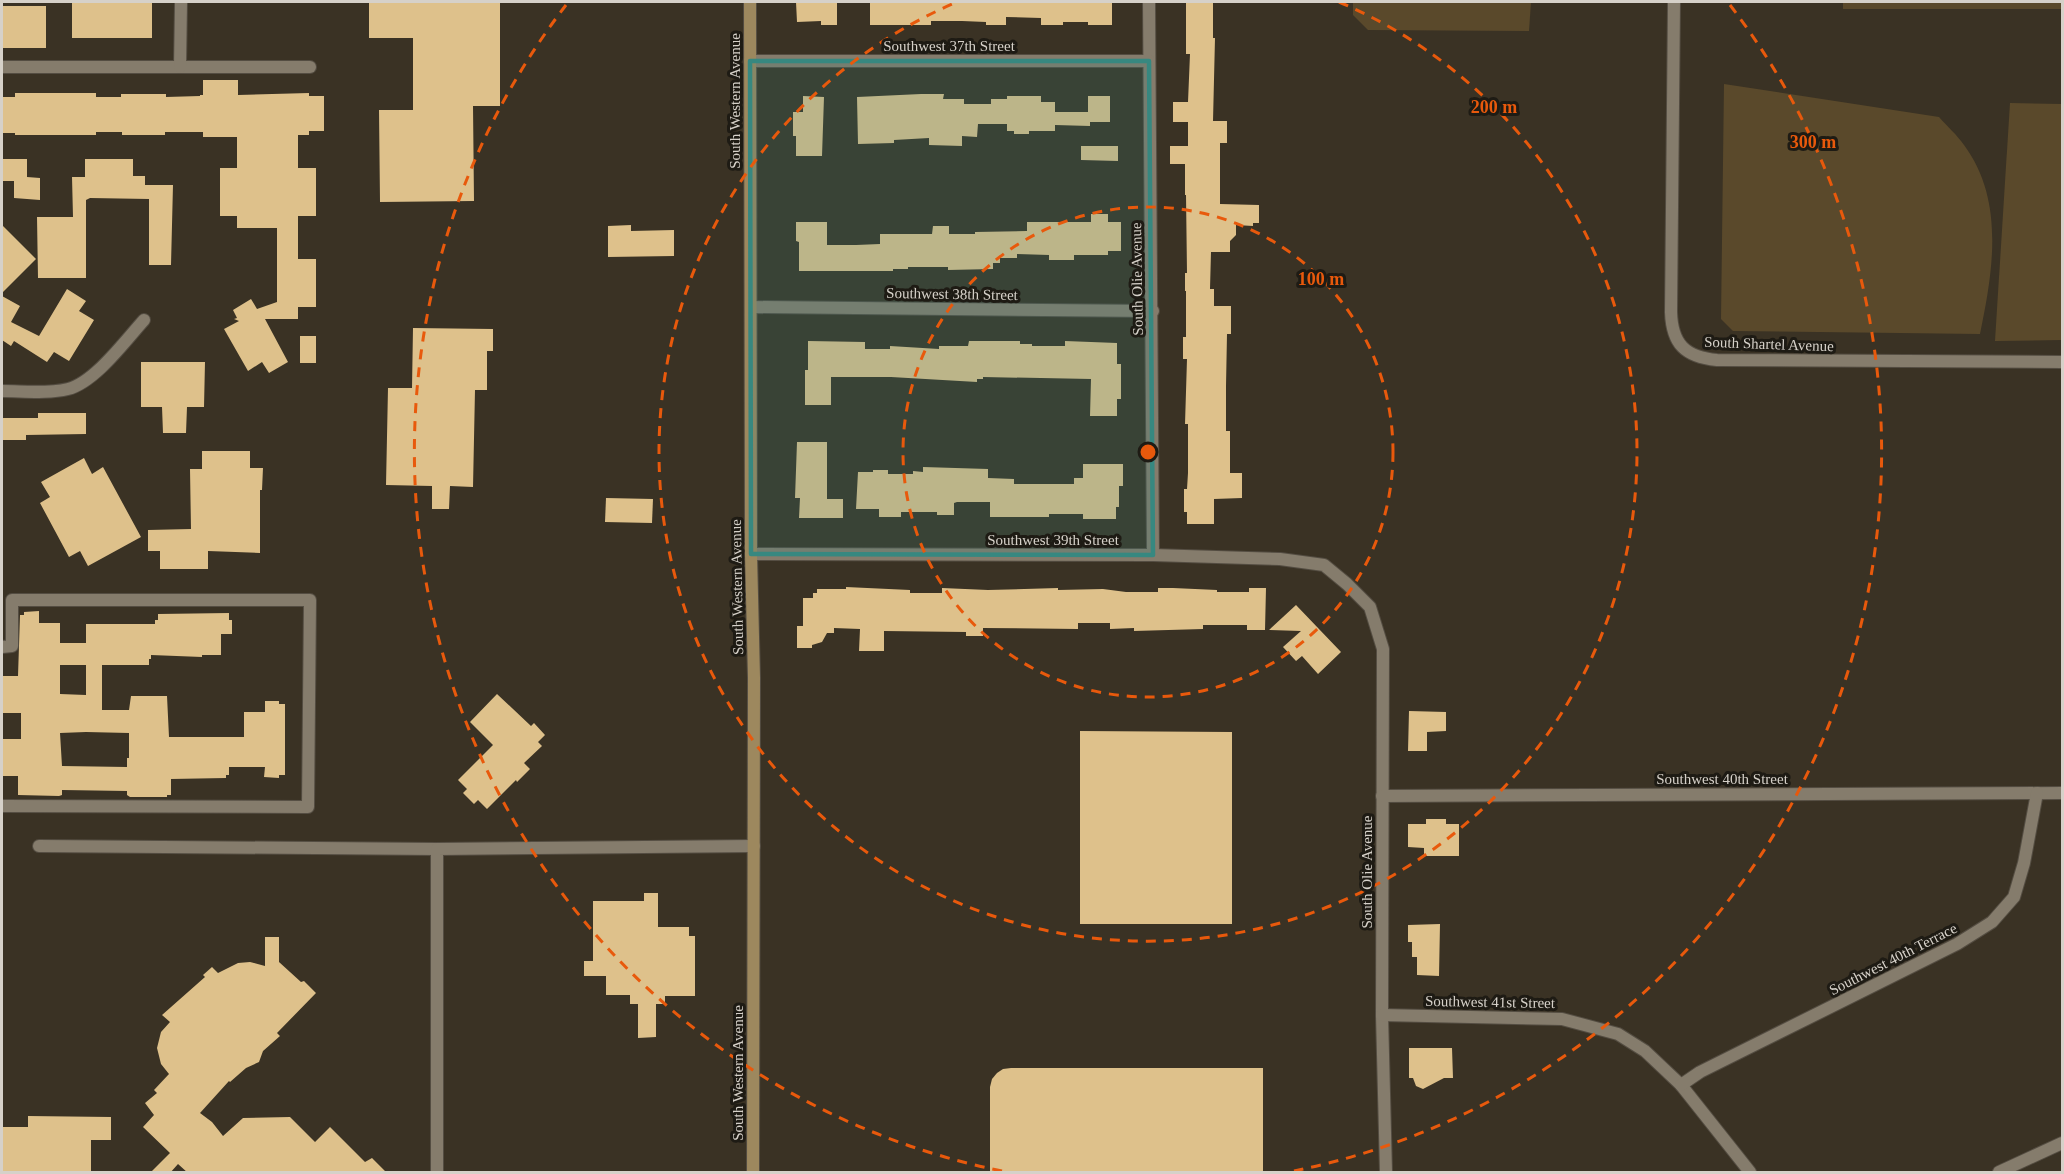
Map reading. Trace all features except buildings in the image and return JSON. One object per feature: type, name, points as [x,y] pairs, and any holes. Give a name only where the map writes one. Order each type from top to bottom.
[{"type":"main road","name":"South Western Avenue","points":[[750,2],[751,554],[754,678],[753,1173]]},
{"type":"street","points":[[180,67],[182,2]]},
{"type":"street","name":"South Olie Avenue","points":[[1149,2],[1153,555]]},
{"type":"street","name":"South Shartel Avenue","points":[[1674,2],[1671,312],[1674,331],[1680,345],[1695,356],[1717,360],[2062,362]]},
{"type":"street","name":"Southwest 37th Street","points":[[750,62],[1149,61]]},
{"type":"street","points":[[2,67],[310,67]]},
{"type":"street","name":"Southwest 38th Street","points":[[751,307],[1153,311]]},
{"type":"street","points":[[2,391],[56,391],[76,386],[92,376],[144,320]]},
{"type":"street","name":"Southwest 39th Street","points":[[751,554],[1153,555],[1280,559],[1324,565],[1347,584]]},
{"type":"street","name":"South Olie Avenue","points":[[1347,584],[1370,606],[1383,649],[1382,1015],[1386,1173]]},
{"type":"street","points":[[2,646],[12,646],[12,600],[310,600],[308,807],[2,806]]},
{"type":"street","name":"Southwest 40th Terrace","points":[[1681,1085],[1700,1072],[1957,944],[1992,921],[2014,897],[2024,863],[2037,793]]},
{"type":"street","name":"Southwest 40th Street","points":[[1382,796],[2062,793]]},
{"type":"street","points":[[39,846],[437,849],[754,846]]},
{"type":"street","points":[[437,849],[437,1173]]},
{"type":"street","name":"Southwest 41st Street","points":[[1382,1015],[1562,1019],[1618,1034],[1645,1051],[1681,1085],[1750,1173]]},
{"type":"street","points":[[1999,1173],[2062,1143]]},
{"type":"highlighted area","points":[[750,61],[1149,61],[1153,555],[751,554]]},
{"type":"shaded area","points":[[1353,2],[1531,2],[1529,31],[1368,30],[1353,15]]},
{"type":"shaded area","points":[[1843,2],[2062,2],[2062,9],[1843,9]]},
{"type":"shaded area","points":[[1724,84],[1939,117],[1961,141],[1977,166],[1986,189],[1991,212],[1989,286],[1980,334],[1733,331],[1721,319]]},
{"type":"shaded area","points":[[2010,103],[2062,104],[2062,340],[1995,341]]}]
